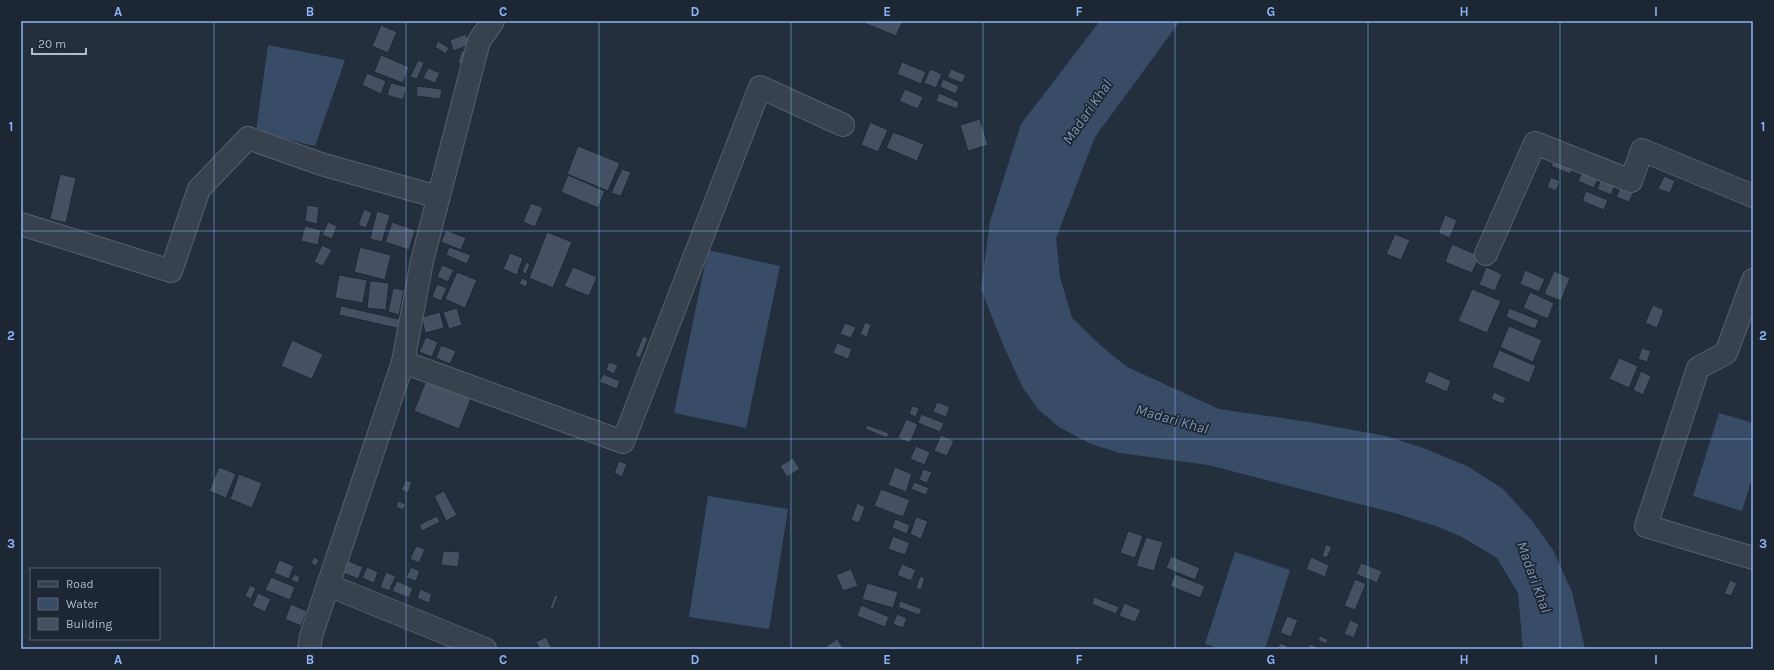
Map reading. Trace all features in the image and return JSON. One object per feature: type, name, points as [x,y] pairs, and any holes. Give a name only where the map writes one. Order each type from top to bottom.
[{"type":"street","points":[[309,649],[311,636],[403,362],[422,261],[479,41],[493,21]]},
{"type":"street","points":[[403,362],[623,442],[760,87],[843,125]]},
{"type":"street","points":[[21,224],[171,271],[199,189],[248,138],[321,164],[438,197]]},
{"type":"street","points":[[1486,254],[1536,143],[1631,181],[1642,150],[1753,196]]},
{"type":"street","points":[[1753,280],[1726,353],[1698,368],[1646,526],[1753,558]]},
{"type":"street","points":[[328,586],[485,649]]},
{"type":"water","name":"Madari Khal","points":[[1100,21],[1180,21],[1095,137],[1056,238],[1060,277],[1072,318],[1100,345],[1127,367],[1219,409],[1309,422],[1386,436],[1426,449],[1469,467],[1503,489],[1533,522],[1553,550],[1572,592],[1585,649],[1523,649],[1518,593],[1497,558],[1462,537],[1436,526],[1398,514],[1208,465],[1120,453],[1091,444],[1059,427],[1038,409],[1023,388],[1004,347],[981,289],[990,221],[1021,124]]},
{"type":"water","points":[[268,45],[345,60],[315,146],[256,132]]},
{"type":"water","points":[[708,250],[780,266],[746,428],[674,413]]},
{"type":"water","points":[[1719,413],[1753,423],[1753,475],[1742,511],[1693,496]]},
{"type":"water","points":[[708,496],[788,509],[769,629],[689,617]]},
{"type":"water","points":[[1235,552],[1290,570],[1265,649],[1222,649],[1205,644]]},
{"type":"building","points":[[865,21],[903,21],[896,36],[864,23]]},
{"type":"building","points":[[381,25],[397,32],[388,53],[372,46]]},
{"type":"building","points":[[466,34],[470,45],[453,51],[450,40]]},
{"type":"building","points":[[438,41],[449,48],[446,54],[435,47]]},
{"type":"building","points":[[462,50],[470,53],[467,65],[458,63]]},
{"type":"building","points":[[381,55],[409,67],[403,83],[374,72]]},
{"type":"building","points":[[418,60],[424,63],[417,79],[410,77]]},
{"type":"building","points":[[902,62],[926,72],[921,84],[897,74]]},
{"type":"building","points":[[428,68],[440,73],[435,83],[423,78]]},
{"type":"building","points":[[930,69],[942,74],[936,88],[924,83]]},
{"type":"building","points":[[951,69],[966,75],[962,83],[947,77]]},
{"type":"building","points":[[367,73],[386,81],[381,94],[362,85]]},
{"type":"building","points":[[943,79],[959,86],[956,94],[940,87]]},
{"type":"building","points":[[391,83],[407,87],[403,100],[387,95]]},
{"type":"building","points":[[417,86],[442,89],[440,99],[416,96]]},
{"type":"building","points":[[905,89],[923,97],[918,109],[899,101]]},
{"type":"building","points":[[939,93],[959,102],[957,109],[936,101]]},
{"type":"building","points":[[980,119],[988,145],[968,151],[960,125]]},
{"type":"building","points":[[870,122],[888,130],[878,152],[861,145]]},
{"type":"building","points":[[893,132],[924,144],[917,161],[886,148]]},
{"type":"building","points":[[578,146],[620,163],[608,191],[567,174]]},
{"type":"building","points":[[1555,157],[1574,165],[1570,174],[1551,166]]},
{"type":"building","points":[[1584,168],[1600,174],[1594,188],[1578,181]]},
{"type":"building","points":[[622,169],[631,172],[621,196],[611,193]]},
{"type":"building","points":[[1604,172],[1618,178],[1611,195],[1597,189]]},
{"type":"building","points":[[60,174],[76,178],[66,223],[50,219]]},
{"type":"building","points":[[568,175],[605,191],[598,208],[561,192]]},
{"type":"building","points":[[1664,176],[1675,181],[1670,193],[1658,189]]},
{"type":"building","points":[[1551,177],[1560,181],[1556,191],[1547,187]]},
{"type":"building","points":[[1621,186],[1634,191],[1629,202],[1616,197]]},
{"type":"building","points":[[1586,191],[1608,200],[1604,210],[1582,201]]},
{"type":"building","points":[[531,203],[543,208],[535,227],[523,222]]},
{"type":"building","points":[[307,205],[319,207],[317,224],[305,221]]},
{"type":"building","points":[[364,209],[372,213],[366,228],[358,225]]},
{"type":"building","points":[[377,211],[390,215],[382,242],[370,239]]},
{"type":"building","points":[[1445,215],[1457,220],[1450,238],[1438,233]]},
{"type":"building","points":[[328,222],[337,226],[332,239],[322,235]]},
{"type":"building","points":[[392,222],[415,230],[409,250],[385,242]]},
{"type":"building","points":[[305,226],[321,230],[318,245],[301,241]]},
{"type":"building","points":[[446,230],[466,238],[461,250],[441,242]]},
{"type":"building","points":[[547,232],[572,242],[553,288],[529,278]]},
{"type":"building","points":[[1395,234],[1410,240],[1401,260],[1386,254]]},
{"type":"building","points":[[1452,244],[1480,256],[1472,273],[1445,262]]},
{"type":"building","points":[[322,245],[332,250],[323,266],[314,262]]},
{"type":"building","points":[[360,247],[391,255],[385,280],[354,272]]},
{"type":"building","points":[[449,247],[471,255],[467,264],[446,255]]},
{"type":"building","points":[[510,253],[523,258],[517,275],[503,269]]},
{"type":"building","points":[[526,262],[530,264],[526,274],[522,272]]},
{"type":"building","points":[[442,265],[454,270],[448,282],[437,277]]},
{"type":"building","points":[[573,267],[597,277],[589,296],[564,286]]},
{"type":"building","points":[[1486,267],[1502,274],[1495,291],[1479,285]]},
{"type":"building","points":[[1525,270],[1545,279],[1539,292],[1520,284]]},
{"type":"building","points":[[1554,271],[1570,278],[1561,301],[1544,294]]},
{"type":"building","points":[[457,272],[477,280],[465,308],[445,299]]},
{"type":"building","points":[[339,275],[367,280],[363,303],[335,298]]},
{"type":"building","points":[[522,278],[528,281],[526,287],[519,284]]},
{"type":"building","points":[[370,281],[389,283],[386,310],[367,308]]},
{"type":"building","points":[[437,284],[447,288],[441,301],[432,297]]},
{"type":"building","points":[[393,288],[404,290],[399,315],[388,312]]},
{"type":"building","points":[[1472,289],[1501,301],[1487,333],[1458,321]]},
{"type":"building","points":[[1530,292],[1554,303],[1548,319],[1523,308]]},
{"type":"building","points":[[1653,305],[1664,310],[1657,328],[1645,323]]},
{"type":"building","points":[[341,306],[403,320],[401,329],[339,315]]},
{"type":"building","points":[[457,308],[462,325],[449,329],[443,312]]},
{"type":"building","points":[[1509,308],[1539,320],[1535,329],[1506,317]]},
{"type":"building","points":[[440,312],[444,328],[425,333],[422,317]]},
{"type":"building","points":[[865,322],[871,325],[867,337],[860,334]]},
{"type":"building","points":[[845,323],[856,327],[851,338],[840,334]]},
{"type":"building","points":[[1509,326],[1542,340],[1533,362],[1500,347]]},
{"type":"building","points":[[643,336],[648,338],[640,358],[635,356]]},
{"type":"building","points":[[426,337],[438,342],[432,357],[419,352]]},
{"type":"building","points":[[292,340],[323,354],[312,379],[281,366]]},
{"type":"building","points":[[837,343],[852,349],[848,359],[833,353]]},
{"type":"building","points":[[441,345],[456,351],[450,364],[436,358]]},
{"type":"building","points":[[1642,348],[1651,351],[1647,362],[1638,359]]},
{"type":"building","points":[[1499,350],[1536,366],[1529,383],[1492,367]]},
{"type":"building","points":[[1619,358],[1638,366],[1629,388],[1609,379]]},
{"type":"building","points":[[609,362],[618,365],[614,374],[606,370]]},
{"type":"building","points":[[1429,371],[1451,381],[1447,392],[1424,382]]},
{"type":"building","points":[[1641,371],[1651,376],[1643,395],[1633,390]]},
{"type":"building","points":[[429,373],[474,391],[459,429],[414,411]]},
{"type":"building","points":[[603,374],[620,381],[617,389],[599,382]]},
{"type":"building","points":[[1494,392],[1506,398],[1503,404],[1491,399]]},
{"type":"building","points":[[937,402],[950,407],[946,417],[933,412]]},
{"type":"building","points":[[912,406],[919,408],[916,417],[909,414]]},
{"type":"building","points":[[921,414],[944,423],[940,432],[918,423]]},
{"type":"building","points":[[906,419],[918,424],[910,443],[898,438]]},
{"type":"building","points":[[867,425],[889,433],[887,438],[865,429]]},
{"type":"building","points":[[941,435],[954,441],[947,456],[934,451]]},
{"type":"building","points":[[916,446],[930,452],[925,465],[910,459]]},
{"type":"building","points":[[793,458],[800,469],[787,477],[780,466]]},
{"type":"building","points":[[619,461],[627,464],[622,477],[614,473]]},
{"type":"building","points":[[219,467],[236,474],[226,498],[209,491]]},
{"type":"building","points":[[895,467],[912,474],[906,492],[888,485]]},
{"type":"building","points":[[923,469],[932,472],[927,483],[919,480]]},
{"type":"building","points":[[239,474],[262,483],[252,508],[230,499]]},
{"type":"building","points":[[406,480],[412,482],[408,493],[401,490]]},
{"type":"building","points":[[914,482],[929,488],[926,495],[911,489]]},
{"type":"building","points":[[881,489],[910,500],[903,517],[874,506]]},
{"type":"building","points":[[444,491],[457,515],[446,521],[434,496]]},
{"type":"building","points":[[398,501],[406,504],[403,510],[396,507]]},
{"type":"building","points":[[857,503],[865,507],[859,523],[851,520]]},
{"type":"building","points":[[437,516],[440,522],[422,531],[419,525]]},
{"type":"building","points":[[916,517],[928,521],[921,539],[910,534]]},
{"type":"building","points":[[895,519],[910,525],[907,534],[892,528]]},
{"type":"building","points":[[1128,531],[1143,536],[1135,558],[1120,553]]},
{"type":"building","points":[[893,536],[910,543],[905,555],[888,549]]},
{"type":"building","points":[[1146,537],[1163,542],[1154,571],[1136,566]]},
{"type":"building","points":[[1326,544],[1332,547],[1327,558],[1322,556]]},
{"type":"building","points":[[416,546],[425,549],[419,563],[410,559]]},
{"type":"building","points":[[443,551],[460,552],[458,567],[441,565]]},
{"type":"building","points":[[1171,556],[1200,568],[1195,580],[1166,568]]},
{"type":"building","points":[[314,557],[319,560],[316,566],[311,563]]},
{"type":"building","points":[[1311,557],[1329,565],[1325,577],[1306,569]]},
{"type":"building","points":[[344,559],[363,567],[358,579],[339,571]]},
{"type":"building","points":[[279,560],[294,566],[289,579],[274,573]]},
{"type":"building","points":[[1361,563],[1382,571],[1377,583],[1356,574]]},
{"type":"building","points":[[902,564],[916,570],[911,581],[897,575]]},
{"type":"building","points":[[367,567],[378,572],[374,583],[362,578]]},
{"type":"building","points":[[411,567],[420,571],[416,581],[406,578]]},
{"type":"building","points":[[851,569],[858,586],[843,591],[836,575]]},
{"type":"building","points":[[386,572],[396,576],[389,591],[380,587]]},
{"type":"building","points":[[294,574],[300,577],[298,583],[291,580]]},
{"type":"building","points":[[1175,574],[1205,586],[1200,598],[1170,586]]},
{"type":"building","points":[[920,576],[925,578],[921,590],[916,588]]},
{"type":"building","points":[[271,577],[295,587],[290,600],[265,590]]},
{"type":"building","points":[[1355,579],[1366,584],[1355,610],[1344,606]]},
{"type":"building","points":[[1730,580],[1737,583],[1731,596],[1724,594]]},
{"type":"building","points":[[397,581],[413,588],[409,598],[392,591]]},
{"type":"building","points":[[867,583],[898,592],[893,608],[862,599]]},
{"type":"building","points":[[250,585],[256,588],[251,599],[245,596]]},
{"type":"building","points":[[420,589],[432,594],[429,603],[417,598]]},
{"type":"building","points":[[258,593],[271,599],[265,612],[252,606]]},
{"type":"building","points":[[555,595],[558,596],[553,609],[550,608]]},
{"type":"building","points":[[1094,597],[1119,607],[1116,614],[1092,604]]},
{"type":"building","points":[[900,601],[922,609],[919,615],[898,607]]},
{"type":"building","points":[[1124,603],[1141,610],[1135,622],[1119,616]]},
{"type":"building","points":[[291,604],[307,611],[301,626],[285,619]]},
{"type":"building","points":[[861,605],[889,617],[885,627],[857,616]]},
{"type":"building","points":[[897,614],[907,618],[903,628],[893,624]]},
{"type":"building","points":[[1287,616],[1298,620],[1291,637],[1280,633]]},
{"type":"building","points":[[1350,620],[1359,624],[1354,638],[1344,634]]},
{"type":"building","points":[[1320,636],[1328,639],[1326,644],[1318,640]]},
{"type":"building","points":[[546,637],[552,649],[540,649],[536,642]]},
{"type":"building","points":[[837,639],[844,649],[823,649]]},
{"type":"building","points":[[1280,643],[1288,646],[1286,649],[1277,649]]},
{"type":"building","points":[[1310,644],[1323,649],[1308,649]]}]
